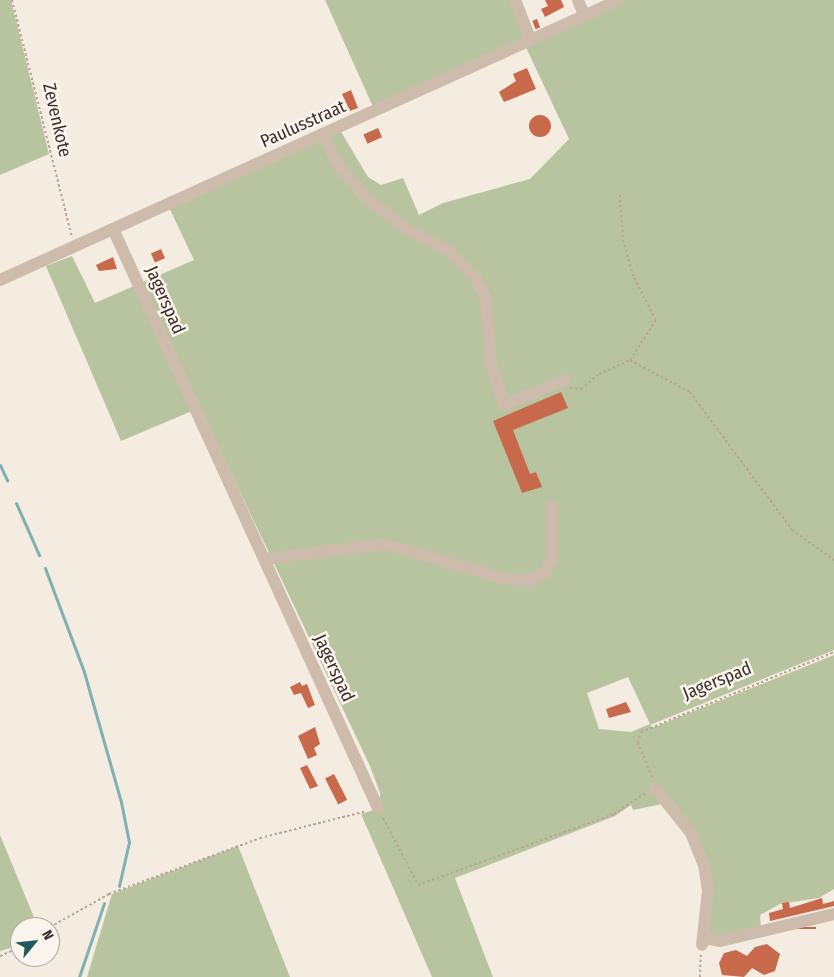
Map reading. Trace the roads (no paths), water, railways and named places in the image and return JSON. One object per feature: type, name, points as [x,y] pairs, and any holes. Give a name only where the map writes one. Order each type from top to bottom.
[{"type":"street","points":[[515,0],[531,41]]},
{"type":"street","points":[[578,0],[585,17]]},
{"type":"street","name":"Paulusstraat","points":[[0,280],[619,0]]},
{"type":"street","points":[[323,134],[336,162],[365,197],[408,230],[446,248],[476,278],[486,300],[491,363],[504,405],[564,380]]},
{"type":"street","name":"Jagerspad","points":[[113,229],[378,808]]},
{"type":"street","points":[[264,559],[384,544],[502,578],[530,581],[544,573],[552,561],[552,507]]},
{"type":"street","points":[[655,788],[691,833],[704,865],[708,891],[702,942],[720,941],[834,914]]},
{"type":"waterway","points":[[0,465],[7,480]]},
{"type":"waterway","points":[[16,503],[39,555]]},
{"type":"waterway","points":[[45,568],[84,672],[121,802],[129,842],[119,886]]},
{"type":"waterway","points":[[79,977],[104,903]]}]
